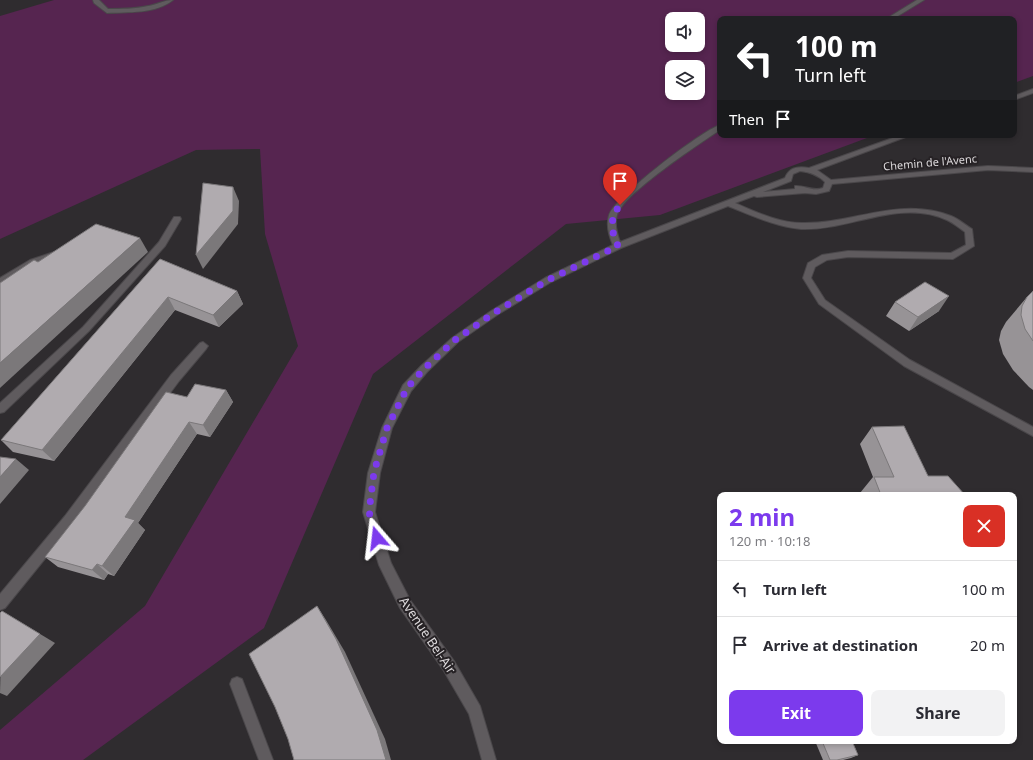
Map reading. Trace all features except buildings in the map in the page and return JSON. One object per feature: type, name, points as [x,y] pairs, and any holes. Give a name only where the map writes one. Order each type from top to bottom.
[{"type":"street","points":[[96,0],[96,2],[107,11],[138,10],[161,5],[170,0]]},
{"type":"street","points":[[894,16],[921,0]]},
{"type":"street","points":[[1017,97],[1033,91]]},
{"type":"street","points":[[618,246],[612,233],[613,213],[626,197],[694,144],[717,129]]},
{"type":"street","points":[[788,179],[790,172],[794,170],[811,170],[900,138]]},
{"type":"street","name":"Chemin de l'Avenc","points":[[829,182],[988,168],[1033,170]]},
{"type":"street","points":[[747,196],[803,190],[822,191],[826,189],[829,182],[823,175],[811,170]]},
{"type":"street","points":[[788,179],[795,187],[803,190]]},
{"type":"street","points":[[747,196],[788,179]]},
{"type":"street","name":"Avenue Bel-Air","points":[[489,760],[475,711],[449,666],[405,604],[385,565],[369,512],[374,472],[387,428],[407,388],[424,369],[455,340],[494,313],[548,280],[618,246],[747,196]]},
{"type":"street","points":[[728,203],[778,222],[800,226],[824,225],[899,211],[926,211],[949,218],[969,231],[970,246],[953,256],[848,254],[825,257],[811,265],[807,278],[822,302],[907,362],[1033,432]]},
{"type":"street","points":[[0,409],[86,328],[162,244],[177,219]]},
{"type":"street","points":[[0,282],[33,262],[60,253]]},
{"type":"street","points":[[0,604],[68,520],[175,378],[203,346]]},
{"type":"street","points":[[237,684],[266,760]]},
{"type":"shaded area","points":[[54,0],[1033,0],[1033,76],[1017,82],[1017,16],[717,16],[717,138],[867,138],[660,215],[566,224],[373,374],[264,628],[83,760],[0,760],[0,730],[145,606],[298,346],[265,234],[260,149],[196,150],[0,239],[0,16]]},
{"type":"route","points":[[377,538],[369,512],[374,472],[387,428],[407,388],[424,369],[455,340],[494,313],[548,280],[618,246],[612,233],[613,213],[620,205]]}]
